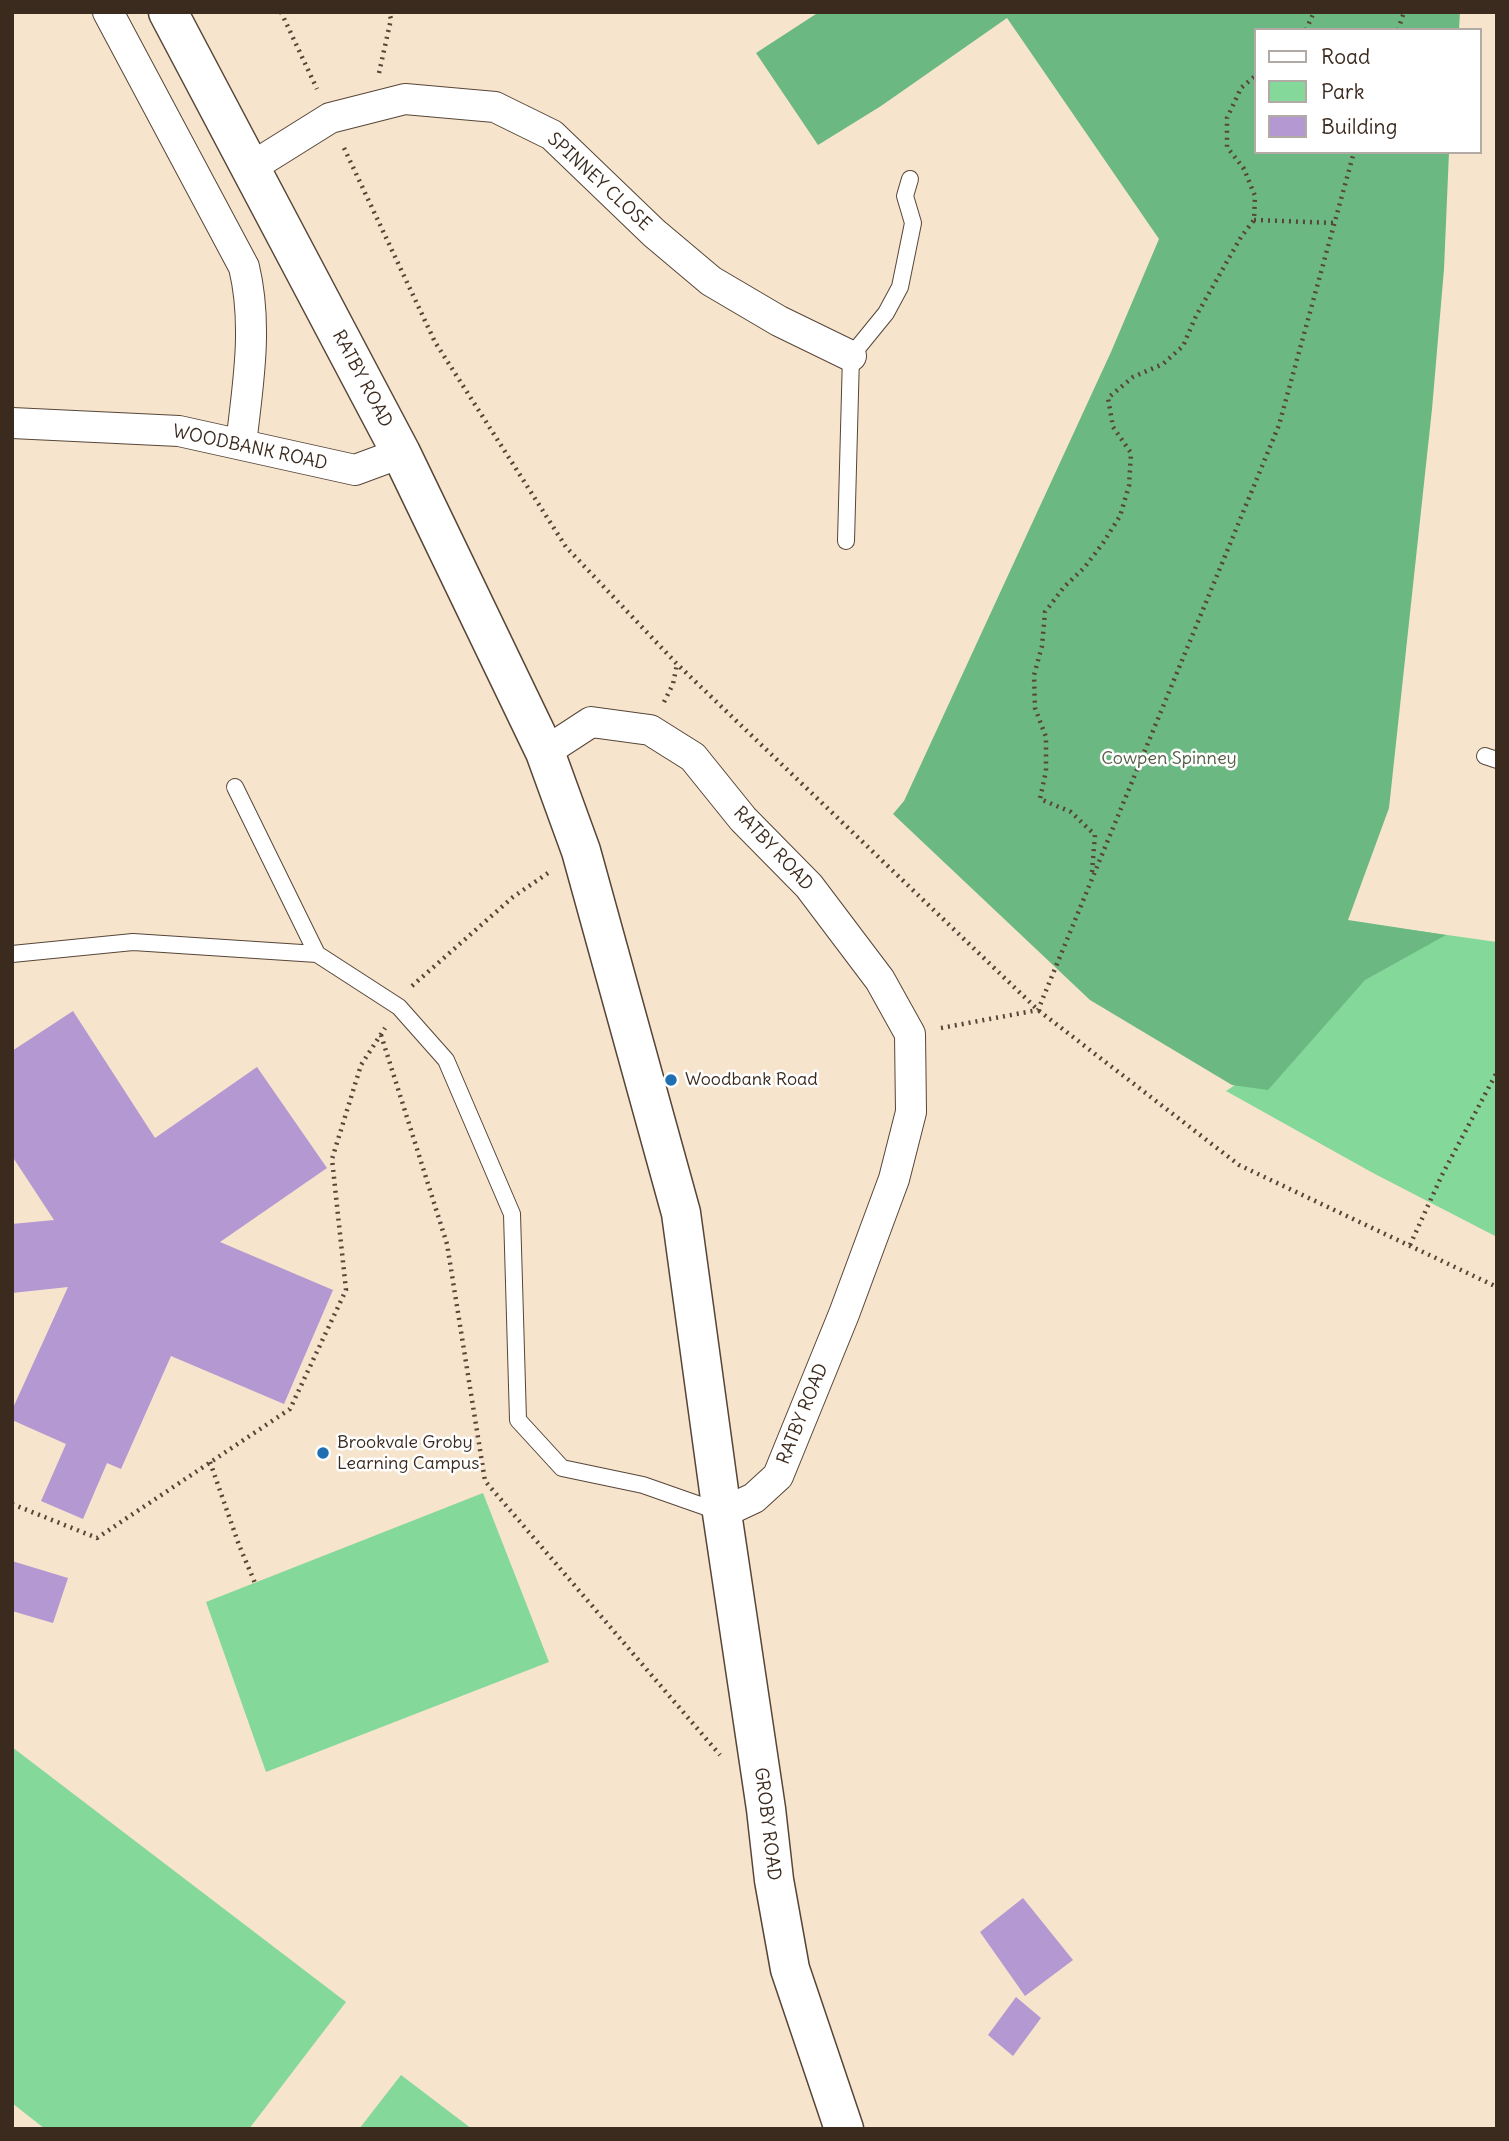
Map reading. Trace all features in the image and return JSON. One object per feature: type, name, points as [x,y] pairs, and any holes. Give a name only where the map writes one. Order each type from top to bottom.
[{"type":"street","points":[[108,12],[244,267],[251,300],[251,335],[250,375],[241,444]]},
{"type":"street","name":"RATBY ROAD","points":[[168,12],[401,453],[545,752],[581,851],[681,1213],[722,1513],[754,1498],[778,1476],[844,1314],[894,1179],[911,1112],[910,1034],[880,980],[809,886],[743,819],[693,757],[650,730],[591,722],[545,752]]},
{"type":"street","name":"SPINNEY CLOSE","points":[[250,168],[330,118],[405,99],[495,107],[552,135],[654,233],[711,281],[779,321],[851,356]]},
{"type":"street","name":"WOODBANK ROAD","points":[[12,423],[179,430],[355,470],[401,453]]},
{"type":"street","name":"GROBY ROAD","points":[[722,1513],[774,1880],[790,1969],[844,2129]]},
{"type":"lane","points":[[846,541],[851,356],[886,313],[900,287],[913,223],[905,196],[909,179]]},
{"type":"lane","points":[[236,786],[317,954]]},
{"type":"lane","points":[[12,954],[133,942],[317,954],[399,1007],[446,1060],[512,1214],[518,1420],[562,1468],[643,1485],[722,1513]]},
{"type":"path","points":[[281,12],[435,342],[566,547],[677,664],[1038,1010],[1239,1165],[1497,1287]]},
{"type":"path","points":[[330,118],[379,72],[391,19],[389,12]]},
{"type":"path","points":[[1307,28],[1314,12]]},
{"type":"path","points":[[1092,878],[1095,835],[1071,812],[1040,800],[1046,771],[1046,737],[1035,708],[1034,675],[1042,646],[1045,612],[1102,543],[1120,516],[1129,486],[1131,453],[1113,427],[1108,398],[1133,377],[1163,364],[1183,346],[1196,316],[1241,237],[1254,220],[1255,196],[1244,169],[1227,147],[1227,118],[1241,88],[1254,77]]},
{"type":"path","points":[[1038,1010],[1279,425],[1353,154]]},
{"type":"path","points":[[1254,220],[1335,223]]},
{"type":"path","points":[[673,684],[677,664]]},
{"type":"path","points":[[12,1504],[97,1538],[290,1409],[346,1290],[332,1159],[360,1065],[412,986],[513,897]]},
{"type":"path","points":[[910,1034],[1038,1010]]},
{"type":"path","points":[[1410,1245],[1442,1175],[1497,1072]]},
{"type":"path","points":[[211,1462],[239,1545],[256,1583]]},
{"type":"green space","name":"Cowpen Spinney","points":[[819,12],[1460,12],[1459,28],[1254,28],[1254,154],[1449,154],[1444,269],[1432,409],[1389,808],[1348,920],[1446,935],[1365,980],[1268,1090],[1232,1085],[1090,1000],[893,814],[904,801],[1111,352],[1159,239],[1007,18],[881,106],[818,145],[756,53]]},
{"type":"green space","points":[[1348,921],[1497,942],[1497,1237],[1373,1173],[1226,1091],[1268,1063]]},
{"type":"green space","points":[[483,1493],[549,1662],[266,1772],[206,1602]]},
{"type":"green space","points":[[12,1747],[346,2002],[249,2129],[45,2129],[12,2103]]},
{"type":"green space","points":[[401,2075],[472,2129],[359,2129]]},
{"type":"building","points":[[73,1011],[155,1138],[257,1067],[327,1168],[220,1242],[333,1290],[284,1404],[171,1356],[121,1469],[107,1463],[83,1519],[41,1501],[66,1444],[12,1420],[12,1410],[68,1287],[12,1293],[12,1224],[54,1220],[12,1156],[12,1051]]},
{"type":"building","points":[[12,1561],[68,1578],[53,1623],[12,1611]]},
{"type":"building","points":[[1023,1898],[1073,1960],[1025,1996],[980,1932]]},
{"type":"building","points":[[1016,1997],[1041,2018],[1013,2056],[988,2035]]},
{"type":"place","name":"Woodbank Road","points":[[671,1080]]},
{"type":"place","name":"Brookvale Groby Learning Campus","points":[[323,1453]]}]
